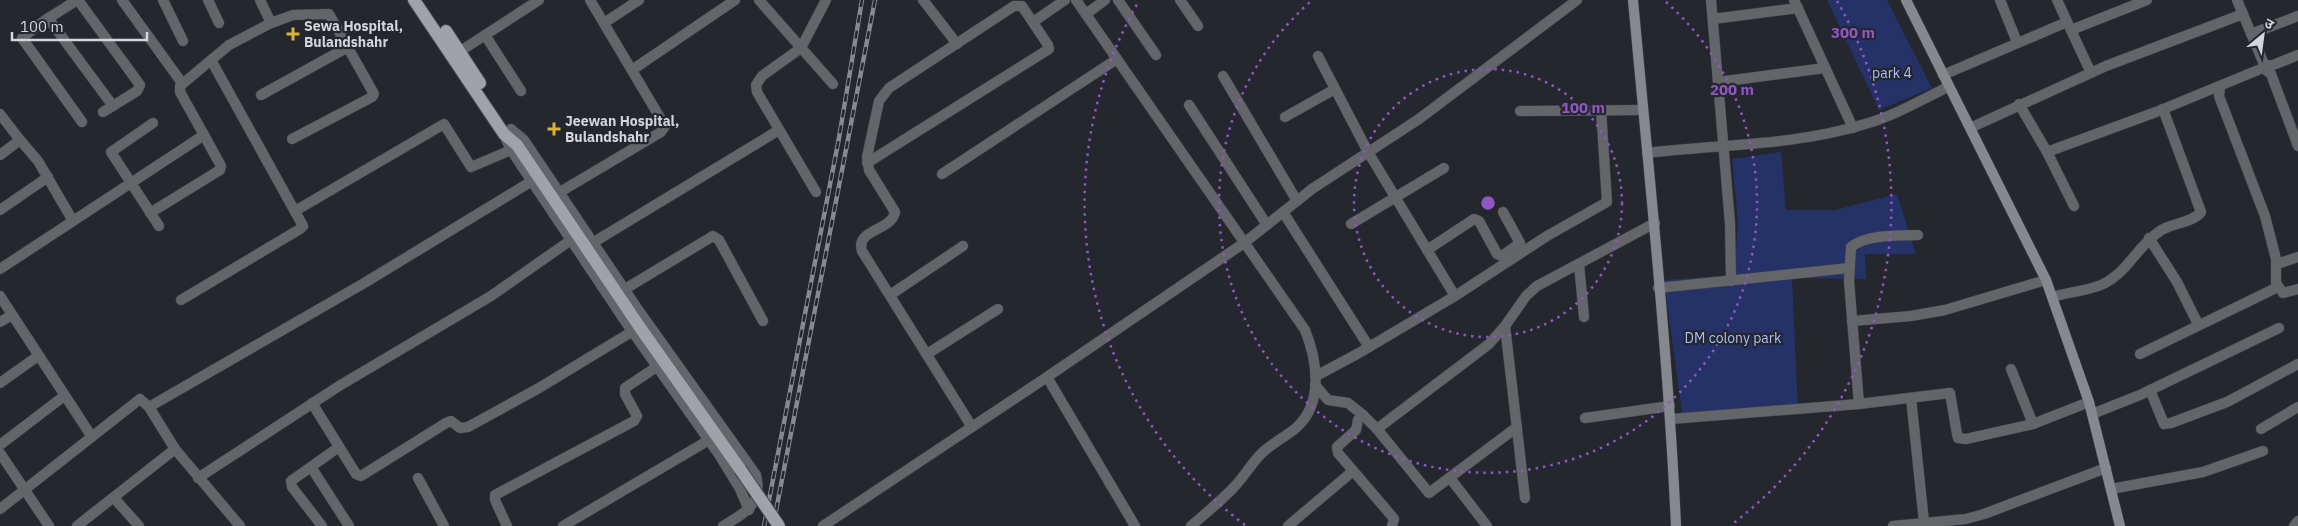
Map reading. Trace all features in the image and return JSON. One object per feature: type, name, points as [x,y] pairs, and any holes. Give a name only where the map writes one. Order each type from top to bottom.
[{"type":"main road","points":[[414,0],[508,131]]},
{"type":"main road","points":[[425,0],[508,131],[514,148],[779,526]]},
{"type":"street","points":[[82,122],[22,40],[25,34],[78,0],[140,85],[137,90],[104,112]]},
{"type":"street","points":[[122,0],[182,83]]},
{"type":"street","points":[[163,0],[183,42]]},
{"type":"street","points":[[208,0],[219,23]]},
{"type":"street","points":[[260,0],[271,22]]},
{"type":"street","points":[[459,52],[539,0]]},
{"type":"street","points":[[560,192],[664,129],[663,122],[590,0]]},
{"type":"street","points":[[604,23],[638,0]]},
{"type":"street","points":[[632,70],[734,0]]},
{"type":"street","points":[[759,0],[833,84]]},
{"type":"street","points":[[816,192],[757,92],[756,85],[762,76],[802,48],[826,0]]},
{"type":"street","points":[[923,0],[957,44]]},
{"type":"street","points":[[1033,22],[1065,0]]},
{"type":"street","points":[[1076,0],[1305,330],[1314,352],[1315,380],[1312,402],[1306,416],[1298,426],[1264,451],[1233,488],[1192,526]]},
{"type":"street","points":[[1086,14],[1106,0]]},
{"type":"street","points":[[1118,0],[1156,55]]},
{"type":"street","points":[[1180,0],[1198,26]]},
{"type":"street","points":[[823,526],[1048,377],[1244,243],[1298,201],[1419,119],[1577,0]]},
{"type":"street","points":[[1633,0],[1655,223],[1658,288],[1670,406],[1676,526]]},
{"type":"street","points":[[1712,0],[1730,223],[1731,281]]},
{"type":"street","points":[[1906,0],[2053,297],[2089,402],[2120,526]]},
{"type":"street","points":[[2000,0],[2017,42]]},
{"type":"street","points":[[2057,0],[2090,73]]},
{"type":"street","points":[[1943,75],[2017,42],[2147,0]]},
{"type":"street","points":[[2236,0],[2264,67],[2271,74],[2298,146]]},
{"type":"street","points":[[1713,19],[1796,4],[1853,128]]},
{"type":"street","points":[[867,163],[1047,51],[1048,45],[1022,6],[1014,6],[889,88],[883,94],[879,101],[867,163],[869,170],[895,212],[892,220],[864,237],[860,246],[972,426]]},
{"type":"street","points":[[150,212],[220,170],[221,166],[180,92],[182,83],[242,37],[271,22],[293,15],[314,16],[327,13],[331,16],[374,96],[292,139]]},
{"type":"street","points":[[1970,128],[2090,73],[2243,14]]},
{"type":"street","points":[[2251,34],[2298,16]]},
{"type":"street","points":[[48,18],[114,106]]},
{"type":"street","points":[[485,35],[521,91]]},
{"type":"street","points":[[261,95],[348,47]]},
{"type":"street","points":[[2047,152],[2220,88],[2264,67],[2298,55]]},
{"type":"street","points":[[1318,56],[1368,152],[1455,296]]},
{"type":"street","points":[[942,174],[1117,59]]},
{"type":"street","points":[[181,300],[300,229],[302,224],[211,60]]},
{"type":"street","points":[[1718,82],[1825,68]]},
{"type":"street","points":[[1223,76],[1298,201]]},
{"type":"street","points":[[1647,153],[1694,147],[1781,142],[1853,128],[1878,120],[1948,87]]},
{"type":"street","points":[[2220,88],[2219,96],[2265,216],[2277,264],[2278,287],[2283,293],[2298,289]]},
{"type":"street","points":[[1285,117],[1335,89]]},
{"type":"street","points":[[2019,104],[2047,152],[2074,206]]},
{"type":"street","points":[[1189,105],[1267,225]]},
{"type":"street","points":[[1315,380],[1455,296],[1547,236],[1607,202],[1601,109]]},
{"type":"street","points":[[2053,297],[2100,285],[2119,274],[2149,238],[2166,227],[2193,218],[2201,212],[2163,109]]},
{"type":"street","points":[[1520,111],[1643,110]]},
{"type":"street","points":[[0,114],[38,161],[73,221]]},
{"type":"street","points":[[153,123],[111,150],[159,226]]},
{"type":"street","points":[[295,211],[444,124],[471,167],[514,148],[532,181],[571,240],[709,440],[740,489],[749,510]]},
{"type":"street","points":[[594,242],[779,130]]},
{"type":"street","points":[[508,131],[524,140],[625,289],[756,475],[758,485],[756,499],[749,510],[723,526]]},
{"type":"street","points":[[0,269],[204,135]]},
{"type":"street","points":[[0,155],[20,140]]},
{"type":"street","points":[[1351,224],[1444,168]]},
{"type":"street","points":[[0,210],[48,177]]},
{"type":"street","points":[[149,407],[366,282],[532,181]]},
{"type":"street","points":[[1283,212],[1369,347]]},
{"type":"street","points":[[1427,250],[1474,218],[1478,221],[1497,254],[1502,256],[1520,243],[1503,212]]},
{"type":"street","points":[[1377,429],[1489,344],[1505,326],[1526,296],[1537,286],[1655,223]]},
{"type":"street","points":[[1859,404],[1852,321],[1849,268],[1850,247],[1877,238],[1918,235]]},
{"type":"street","points":[[625,289],[713,236],[719,240],[762,321]]},
{"type":"street","points":[[2149,238],[2177,282],[2198,324]]},
{"type":"street","points":[[198,478],[360,373],[478,304],[571,240]]},
{"type":"street","points":[[890,295],[963,246]]},
{"type":"street","points":[[2277,264],[2298,257]]},
{"type":"street","points":[[1579,264],[1584,317]]},
{"type":"street","points":[[1658,288],[1849,268]]},
{"type":"street","points":[[1852,321],[1911,316],[1945,310],[2046,280]]},
{"type":"street","points":[[2140,354],[2198,324],[2278,287]]},
{"type":"street","points":[[0,296],[92,437]]},
{"type":"street","points":[[928,354],[998,308]]},
{"type":"street","points":[[0,322],[12,315]]},
{"type":"street","points":[[1505,326],[1525,498]]},
{"type":"street","points":[[2092,414],[2150,390],[2279,328]]},
{"type":"street","points":[[312,403],[356,474],[361,476],[446,423],[451,422],[463,428],[468,427],[539,388],[633,331]]},
{"type":"street","points":[[0,383],[38,356]]},
{"type":"street","points":[[2150,390],[2164,424],[2171,423],[2227,402],[2298,364]]},
{"type":"street","points":[[507,526],[495,500],[495,495],[634,421],[637,416],[625,388],[658,366]]},
{"type":"street","points":[[2011,369],[2032,424]]},
{"type":"street","points":[[1048,377],[1135,526]]},
{"type":"street","points":[[1315,380],[1328,400],[1348,403],[1377,429],[1425,491],[1432,492],[1517,427]]},
{"type":"street","points":[[1671,419],[1859,404],[1950,393],[1957,434],[1962,439],[2032,424],[2089,402]]},
{"type":"street","points":[[0,445],[64,396]]},
{"type":"street","points":[[1912,398],[1924,522]]},
{"type":"street","points":[[0,509],[137,400],[143,400],[175,449],[240,526]]},
{"type":"street","points":[[1585,418],[1670,406]]},
{"type":"street","points":[[2261,429],[2298,408]]},
{"type":"street","points":[[1362,415],[1358,420],[1356,430],[1337,450],[1394,519],[1392,526]]},
{"type":"street","points":[[563,526],[709,440]]},
{"type":"street","points":[[322,526],[290,484],[293,479],[339,447]]},
{"type":"street","points":[[77,526],[175,449]]},
{"type":"street","points":[[2111,489],[2150,480],[2203,472],[2263,451]]},
{"type":"street","points":[[0,454],[49,526]]},
{"type":"street","points":[[311,467],[349,526]]},
{"type":"street","points":[[1893,526],[1966,519],[2001,509],[2106,468]]},
{"type":"street","points":[[1293,524],[1353,471]]},
{"type":"street","points":[[418,478],[444,526]]},
{"type":"street","points":[[1450,478],[1487,526]]},
{"type":"street","points":[[114,498],[138,526]]},
{"type":"street","points":[[2294,526],[2298,521]]},
{"type":"green space","name":"park 4","points":[[1827,0],[1887,0],[1932,88],[1879,110]]},
{"type":"green space","name":"DM colony park","points":[[1781,152],[1786,210],[1835,210],[1897,194],[1916,254],[1865,254],[1866,279],[1792,278],[1798,412],[1683,420],[1664,280],[1734,275],[1738,223],[1732,159]]},
{"type":"railway","points":[[764,526],[839,138],[862,0]]},
{"type":"railway","points":[[773,526],[875,0]]},
{"type":"place","name":"Sewa Hospital, Bulandshahr","points":[[293,34]]},
{"type":"place","name":"Jeewan Hospital, Bulandshahr","points":[[554,129]]}]
